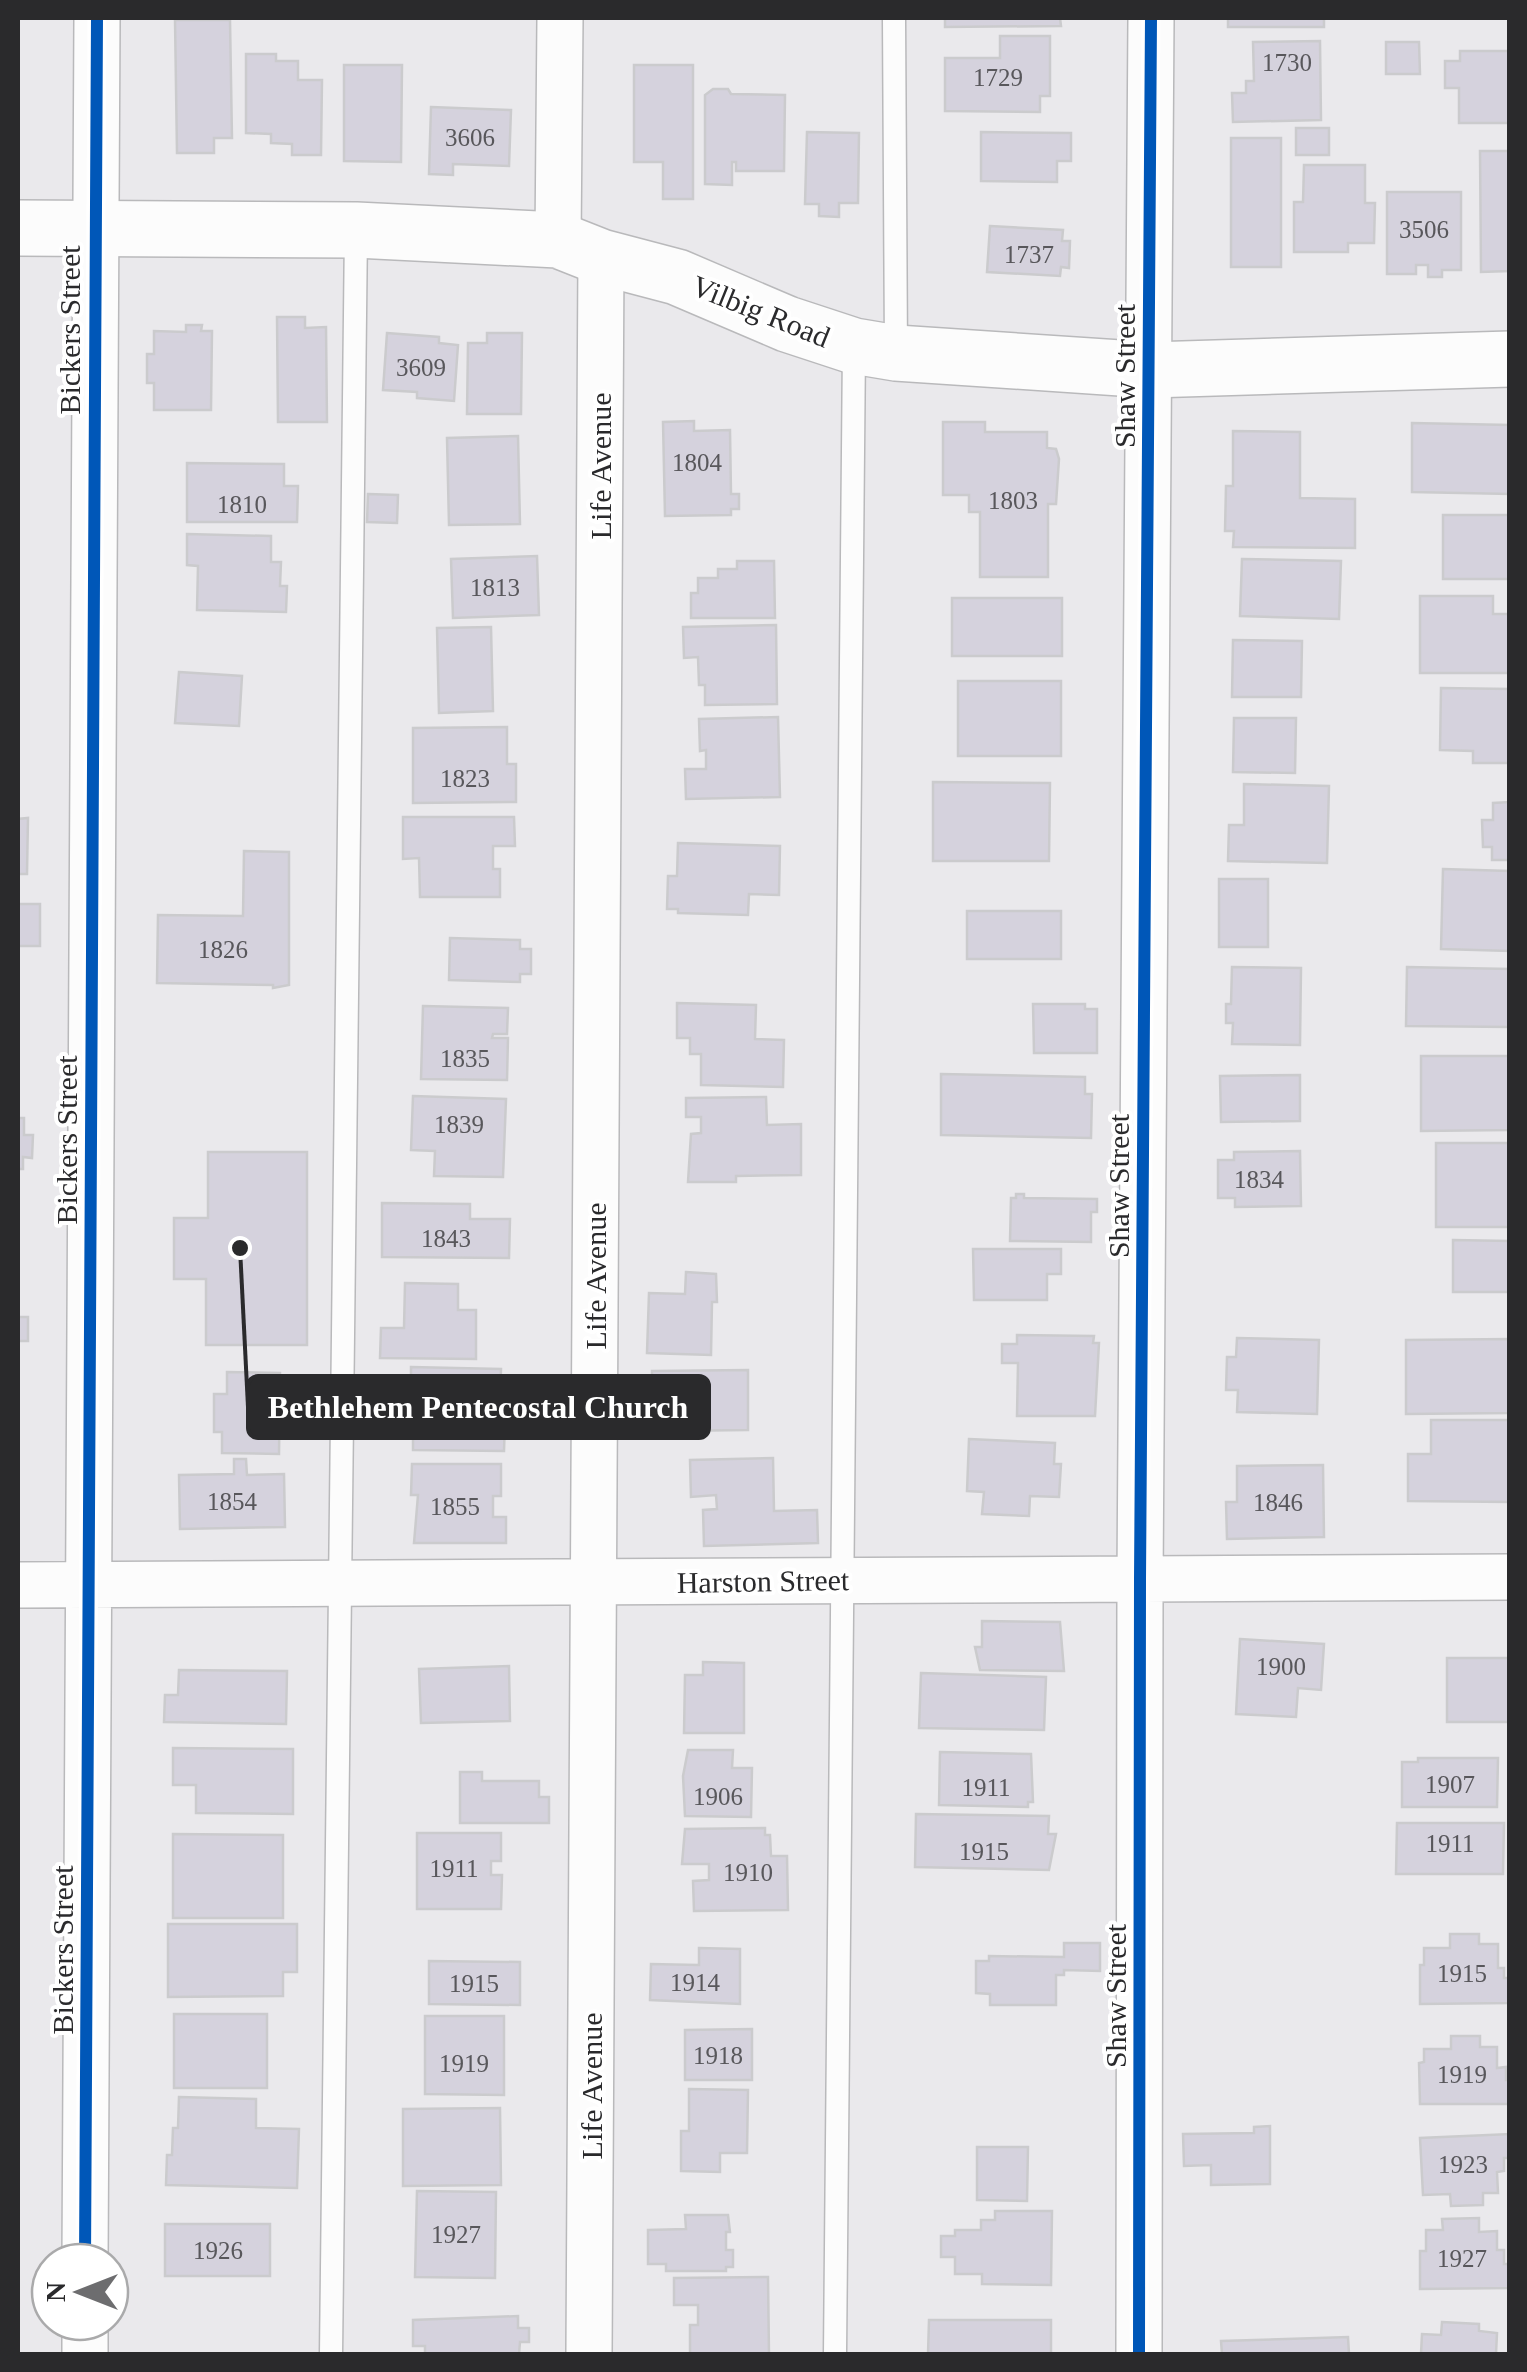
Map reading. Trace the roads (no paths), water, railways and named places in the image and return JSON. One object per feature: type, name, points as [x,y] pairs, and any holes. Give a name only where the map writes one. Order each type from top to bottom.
[{"type":"street","name":"Bickers Street","points":[[86,2242],[98,18]]},
{"type":"street","name":"Life Avenue","points":[[560,18],[580,248],[593,1582],[589,2354]]},
{"type":"street","name":"Shaw Street","points":[[1140,2354],[1140,1579],[1151,18]]},
{"type":"street","name":"Vilbig Road","points":[[18,228],[356,230],[580,248],[677,277],[787,324],[875,350],[1150,370],[1510,360]]},
{"type":"street","name":"Harston Street","points":[[18,1585],[1510,1577]]},
{"type":"lane","points":[[835,2354],[840,1580],[875,350],[894,18]]},
{"type":"lane","points":[[331,2354],[356,230]]},
{"type":"place","name":"Bethlehem Pentecostal Church","points":[[240,1248]]}]
